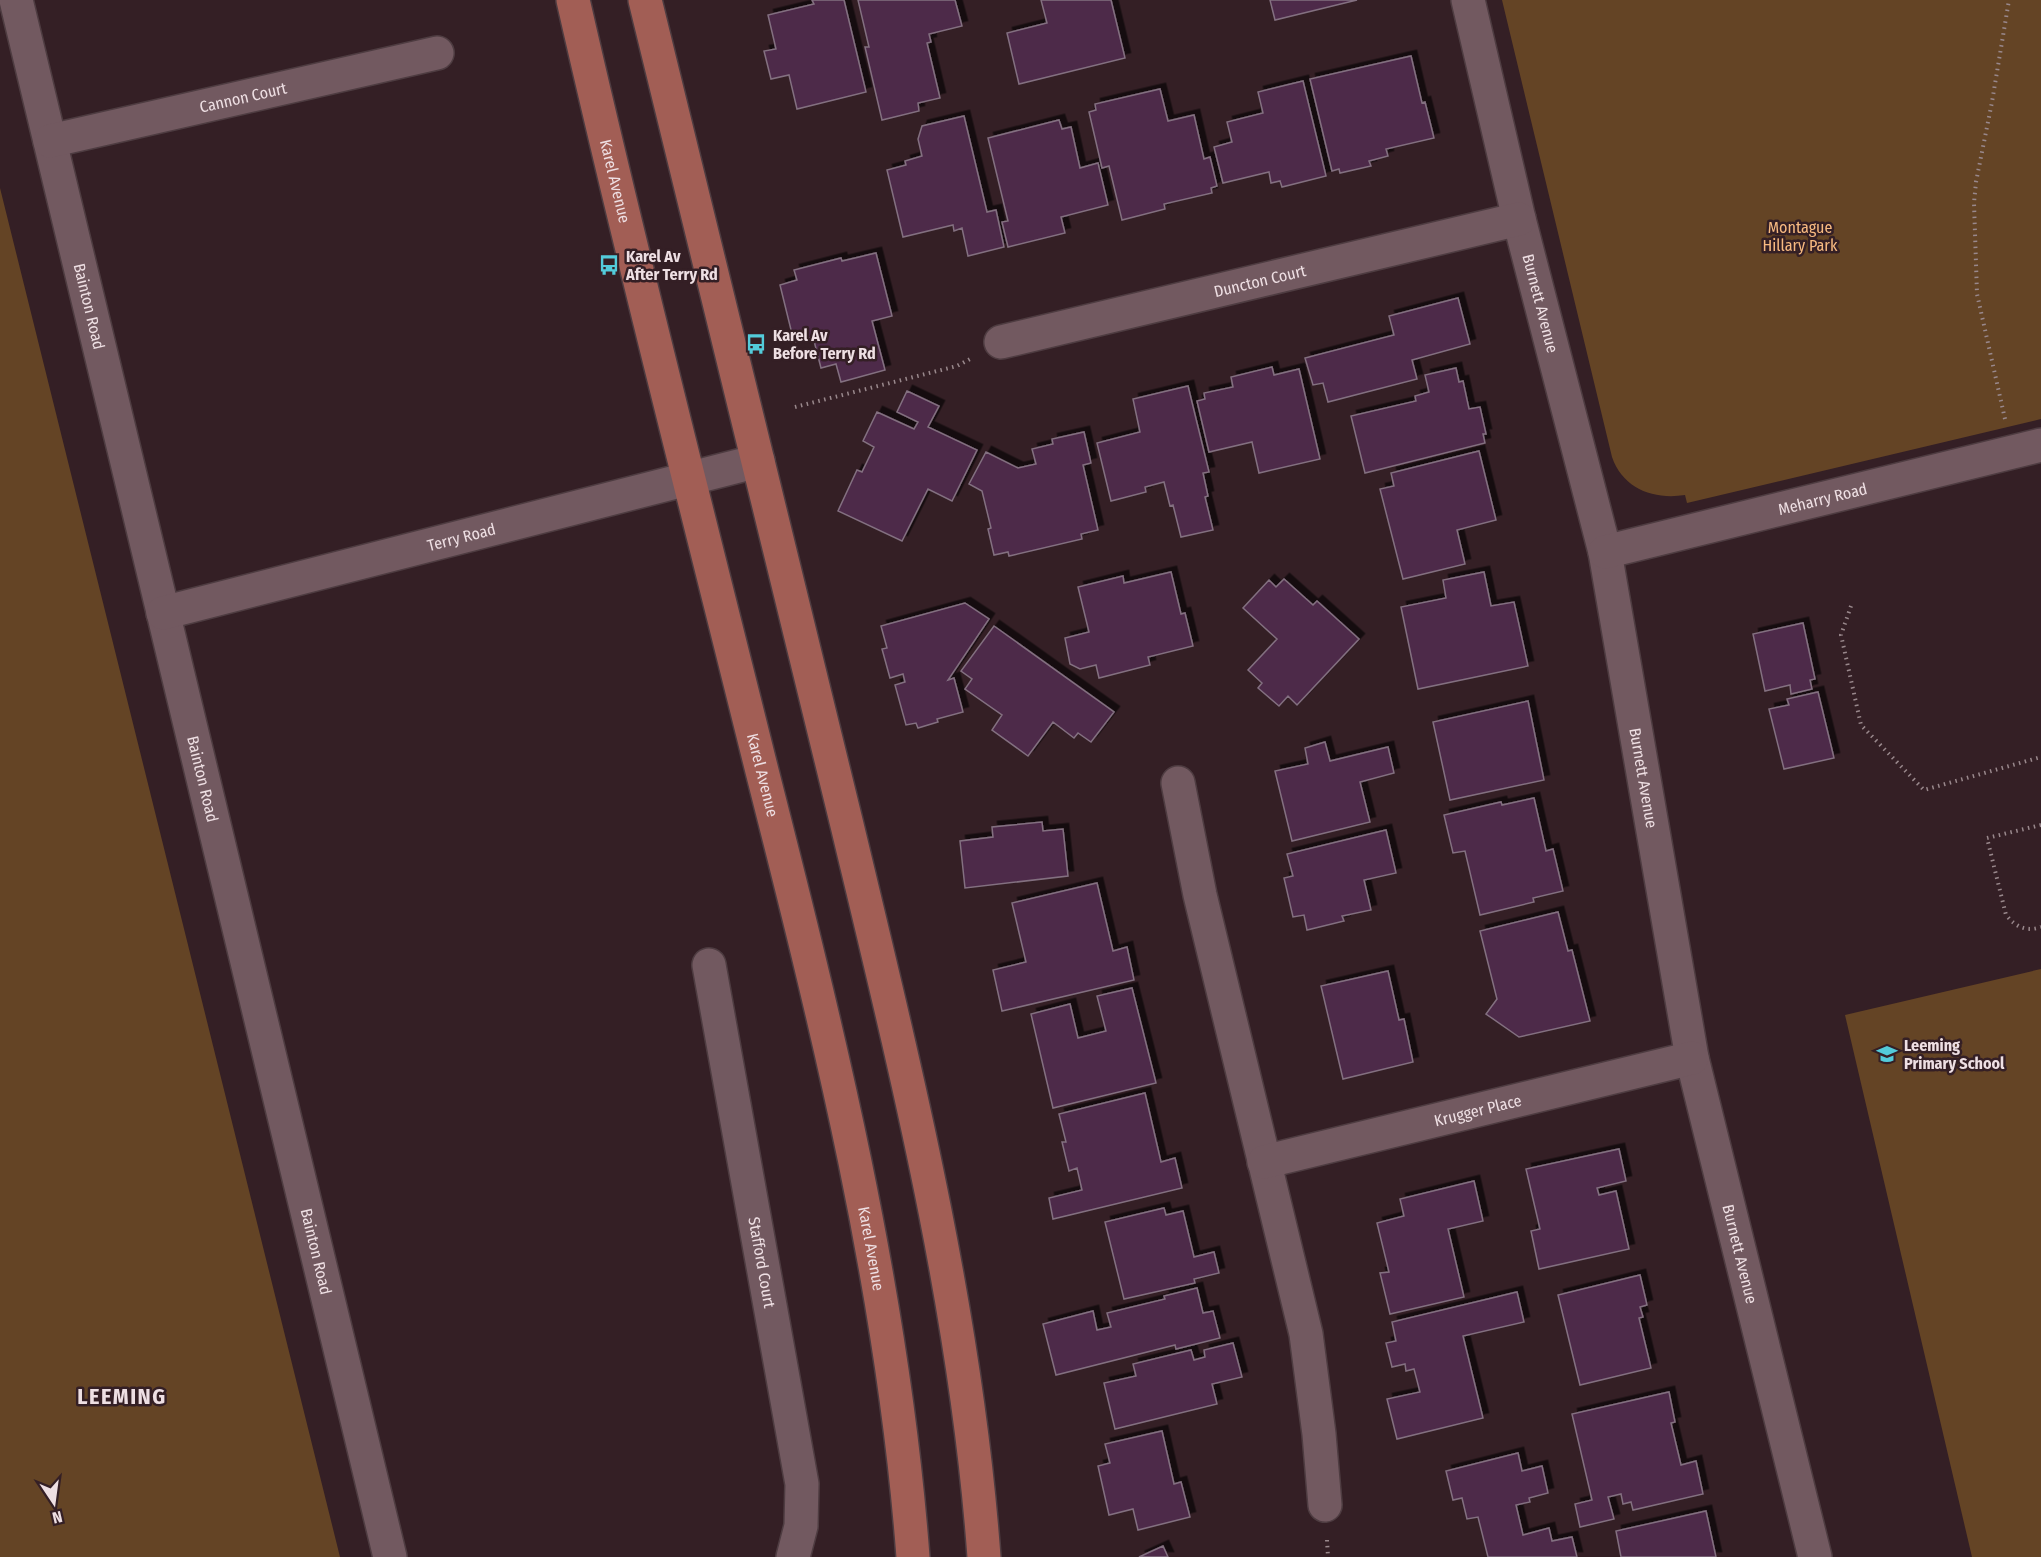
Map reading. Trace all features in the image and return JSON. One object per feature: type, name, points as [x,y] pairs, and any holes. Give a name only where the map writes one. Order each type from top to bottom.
[{"type":"main road","name":"Karel Avenue","points":[[573,0],[617,189],[808,952],[856,1166],[896,1385],[913,1557]]},
{"type":"main road","points":[[645,0],[927,1164],[964,1373],[984,1557]]},
{"type":"street","name":"Bainton Road","points":[[16,0],[390,1557]]},
{"type":"street","name":"Burnett Avenue","points":[[1468,0],[1519,219],[1605,552],[1692,1058],[1815,1557]]},
{"type":"street","name":"Cannon Court","points":[[50,141],[437,53]]},
{"type":"street","name":"Duncton Court","points":[[1001,342],[1519,219]]},
{"type":"street","name":"Meharry Road","points":[[1605,552],[2041,445]]},
{"type":"street","name":"Terry Road","points":[[163,614],[758,461]]},
{"type":"street","points":[[1178,783],[1200,896],[1306,1335],[1319,1434],[1325,1505]]},
{"type":"street","name":"Stafford Court","points":[[709,965],[802,1484],[801,1526],[793,1557]]},
{"type":"street","name":"Krugger Place","points":[[1264,1162],[1692,1058]]},
{"type":"path","points":[[2007,428],[1977,294],[1974,203],[2009,0]]},
{"type":"path","points":[[795,407],[957,366],[1001,342]]},
{"type":"path","points":[[1851,606],[1841,634],[1861,725],[1924,790],[2041,757]]},
{"type":"path","points":[[2041,825],[1987,838],[2006,915],[2011,921],[2025,929],[2032,930],[2041,927]]},
{"type":"green space","name":"Montague Hillary Park","points":[[1502,0],[2041,0],[2041,419],[1687,503],[1685,495],[1651,494],[1632,484],[1617,468],[1612,457]]},
{"type":"green space","points":[[0,188],[340,1557],[0,1557]]},
{"type":"green space","points":[[2041,969],[2041,1557],[1972,1557],[1845,1015]]},
{"type":"building","points":[[812,0],[844,0],[866,92],[797,109],[789,75],[771,79],[764,51],[776,49],[768,15],[814,4]]},
{"type":"building","points":[[858,0],[955,0],[962,26],[929,34],[931,42],[927,43],[940,98],[918,103],[919,111],[882,120],[865,47],[869,47]]},
{"type":"building","points":[[1041,0],[1111,0],[1125,58],[1019,84],[1007,33],[1047,23]]},
{"type":"building","points":[[1270,0],[1357,0],[1275,20]]},
{"type":"building","points":[[1411,56],[1422,103],[1425,102],[1434,138],[1386,149],[1388,156],[1369,161],[1371,166],[1340,173],[1339,169],[1332,171],[1310,79]]},
{"type":"building","points":[[1303,81],[1326,176],[1282,187],[1280,181],[1271,183],[1269,172],[1223,183],[1214,147],[1232,142],[1227,122],[1263,113],[1258,92]]},
{"type":"building","points":[[1160,89],[1168,121],[1194,115],[1204,159],[1210,157],[1217,186],[1211,188],[1212,193],[1164,204],[1165,209],[1122,220],[1109,166],[1102,168],[1089,112],[1096,110],[1095,104]]},
{"type":"building","points":[[964,116],[987,212],[996,210],[1004,247],[968,256],[962,228],[954,231],[953,225],[903,237],[887,170],[906,165],[905,161],[922,156],[918,139],[922,126]]},
{"type":"building","points":[[1059,120],[1062,129],[1071,127],[1080,168],[1098,163],[1108,205],[1061,217],[1065,233],[1008,247],[1002,222],[1008,221],[988,138]]},
{"type":"building","points":[[876,253],[892,316],[872,321],[885,370],[841,382],[836,364],[821,368],[813,337],[794,342],[780,285],[797,280],[794,270],[841,258],[842,261]]},
{"type":"building","points":[[1458,298],[1470,344],[1412,360],[1417,379],[1328,402],[1323,383],[1313,385],[1305,358],[1394,335],[1389,316]]},
{"type":"building","points":[[1272,367],[1274,375],[1299,369],[1320,459],[1259,473],[1252,442],[1209,452],[1197,401],[1205,399],[1204,393],[1233,387],[1231,377]]},
{"type":"building","points":[[1456,368],[1459,382],[1463,381],[1469,409],[1480,407],[1486,434],[1483,434],[1485,443],[1365,473],[1351,416],[1416,401],[1415,396],[1429,392],[1425,375]]},
{"type":"building","points":[[1188,386],[1209,472],[1203,473],[1208,496],[1205,497],[1213,530],[1181,537],[1173,505],[1170,506],[1164,482],[1145,487],[1146,492],[1111,501],[1097,443],[1140,432],[1133,399]]},
{"type":"building","points":[[907,391],[939,406],[928,427],[977,450],[952,501],[928,489],[902,541],[838,511],[857,470],[862,472],[874,447],[863,441],[877,412],[914,429],[918,422],[897,412]]},
{"type":"building","points":[[1084,432],[1091,463],[1083,465],[1098,530],[1081,534],[1082,539],[1009,556],[1008,552],[994,555],[988,529],[991,528],[982,491],[969,484],[986,452],[1018,468],[1036,464],[1032,449],[1053,444],[1052,439]]},
{"type":"building","points":[[1479,451],[1496,520],[1457,530],[1465,564],[1403,579],[1380,489],[1394,486],[1391,473]]},
{"type":"building","points":[[1171,572],[1181,614],[1185,613],[1193,646],[1148,657],[1150,665],[1099,678],[1096,665],[1080,669],[1070,664],[1065,638],[1089,632],[1078,587],[1123,576],[1124,583]]},
{"type":"building","points":[[1484,572],[1491,606],[1514,602],[1528,666],[1418,689],[1401,607],[1446,598],[1443,580]]},
{"type":"building","points":[[1284,579],[1313,605],[1317,601],[1359,639],[1297,705],[1288,696],[1279,706],[1258,688],[1262,683],[1248,670],[1277,639],[1243,608],[1269,580],[1276,587]]},
{"type":"building","points":[[965,603],[989,619],[948,680],[954,678],[963,712],[937,719],[938,722],[918,728],[916,723],[906,725],[895,685],[905,682],[903,674],[890,678],[882,649],[887,648],[881,626]]},
{"type":"building","points":[[1803,623],[1815,679],[1810,680],[1812,689],[1791,694],[1790,685],[1765,691],[1753,634]]},
{"type":"building","points":[[994,626],[1114,712],[1091,742],[1078,733],[1074,738],[1053,722],[1028,756],[992,730],[1002,715],[965,689],[972,679],[961,671]]},
{"type":"building","points":[[1818,692],[1834,758],[1784,769],[1769,709],[1789,705],[1787,699]]},
{"type":"building","points":[[1528,701],[1544,780],[1450,800],[1433,722]]},
{"type":"building","points":[[1325,742],[1330,761],[1388,747],[1394,773],[1360,782],[1370,822],[1292,841],[1275,771],[1308,764],[1305,748]]},
{"type":"building","points":[[1534,798],[1546,851],[1553,849],[1563,891],[1533,898],[1534,902],[1480,915],[1465,851],[1453,853],[1444,815],[1501,802],[1502,805]]},
{"type":"building","points":[[1042,822],[1043,831],[1063,829],[1068,876],[965,888],[960,841],[993,837],[992,827]]},
{"type":"building","points":[[1386,830],[1396,873],[1364,880],[1371,910],[1342,916],[1344,921],[1307,930],[1304,915],[1293,917],[1284,878],[1293,876],[1287,854]]},
{"type":"building","points":[[1097,883],[1113,951],[1127,947],[1134,980],[1002,1011],[993,970],[1026,962],[1012,903]]},
{"type":"building","points":[[1558,912],[1568,951],[1572,950],[1590,1021],[1519,1037],[1486,1014],[1497,999],[1480,931]]},
{"type":"building","points":[[1388,971],[1399,1020],[1404,1019],[1413,1062],[1343,1079],[1321,986]]},
{"type":"building","points":[[1132,988],[1156,1083],[1053,1108],[1031,1014],[1070,1004],[1078,1038],[1106,1031],[1097,996]]},
{"type":"building","points":[[1145,1093],[1161,1162],[1175,1158],[1182,1188],[1053,1219],[1049,1198],[1082,1190],[1077,1168],[1069,1171],[1062,1142],[1066,1142],[1059,1114]]},
{"type":"building","points":[[1619,1149],[1626,1181],[1597,1188],[1599,1195],[1616,1191],[1629,1249],[1539,1269],[1531,1231],[1540,1229],[1526,1169]]},
{"type":"building","points":[[1474,1181],[1483,1221],[1448,1229],[1464,1297],[1390,1314],[1380,1273],[1389,1272],[1377,1223],[1404,1216],[1400,1199]]},
{"type":"building","points":[[1164,1208],[1166,1215],[1183,1211],[1194,1257],[1214,1252],[1219,1273],[1194,1279],[1195,1283],[1124,1299],[1105,1222]]},
{"type":"building","points":[[1640,1275],[1647,1305],[1640,1307],[1643,1317],[1639,1318],[1651,1368],[1580,1385],[1558,1295]]},
{"type":"building","points":[[1197,1288],[1203,1313],[1213,1311],[1220,1338],[1176,1349],[1175,1345],[1056,1375],[1043,1324],[1093,1311],[1097,1330],[1111,1327],[1107,1313],[1165,1299],[1164,1296]]},
{"type":"building","points":[[1517,1292],[1524,1322],[1463,1336],[1483,1418],[1397,1439],[1387,1399],[1420,1392],[1414,1369],[1406,1371],[1405,1364],[1392,1367],[1386,1343],[1396,1341],[1392,1322]]},
{"type":"building","points":[[1233,1343],[1242,1377],[1212,1384],[1217,1404],[1115,1429],[1104,1383],[1136,1376],[1133,1364],[1191,1350],[1194,1360],[1205,1357],[1204,1350]]},
{"type":"building","points":[[1669,1392],[1675,1422],[1671,1423],[1681,1465],[1696,1461],[1703,1494],[1633,1510],[1631,1502],[1623,1504],[1621,1494],[1608,1497],[1614,1519],[1580,1527],[1575,1504],[1592,1500],[1572,1414]]},
{"type":"building","points":[[1162,1431],[1174,1484],[1181,1482],[1190,1517],[1138,1530],[1133,1509],[1109,1515],[1098,1466],[1110,1463],[1105,1444]]},
{"type":"building","points":[[1518,1453],[1522,1471],[1542,1466],[1548,1493],[1529,1498],[1530,1502],[1516,1505],[1523,1535],[1549,1528],[1552,1541],[1572,1537],[1577,1557],[1488,1557],[1478,1517],[1467,1519],[1462,1498],[1453,1500],[1446,1471]]},
{"type":"building","points":[[1706,1511],[1716,1557],[1621,1557],[1616,1531]]},
{"type":"building","points":[[1163,1546],[1168,1557],[1139,1557]]},
{"type":"place","name":"Karel Av After Terry Rd","points":[[609,265]]},
{"type":"place","name":"Karel Av Before Terry Rd","points":[[756,344]]},
{"type":"place","name":"Leeming Primary School","points":[[1887,1054]]},
{"type":"district","name":"LEEMING","points":[[122,1396]]}]
